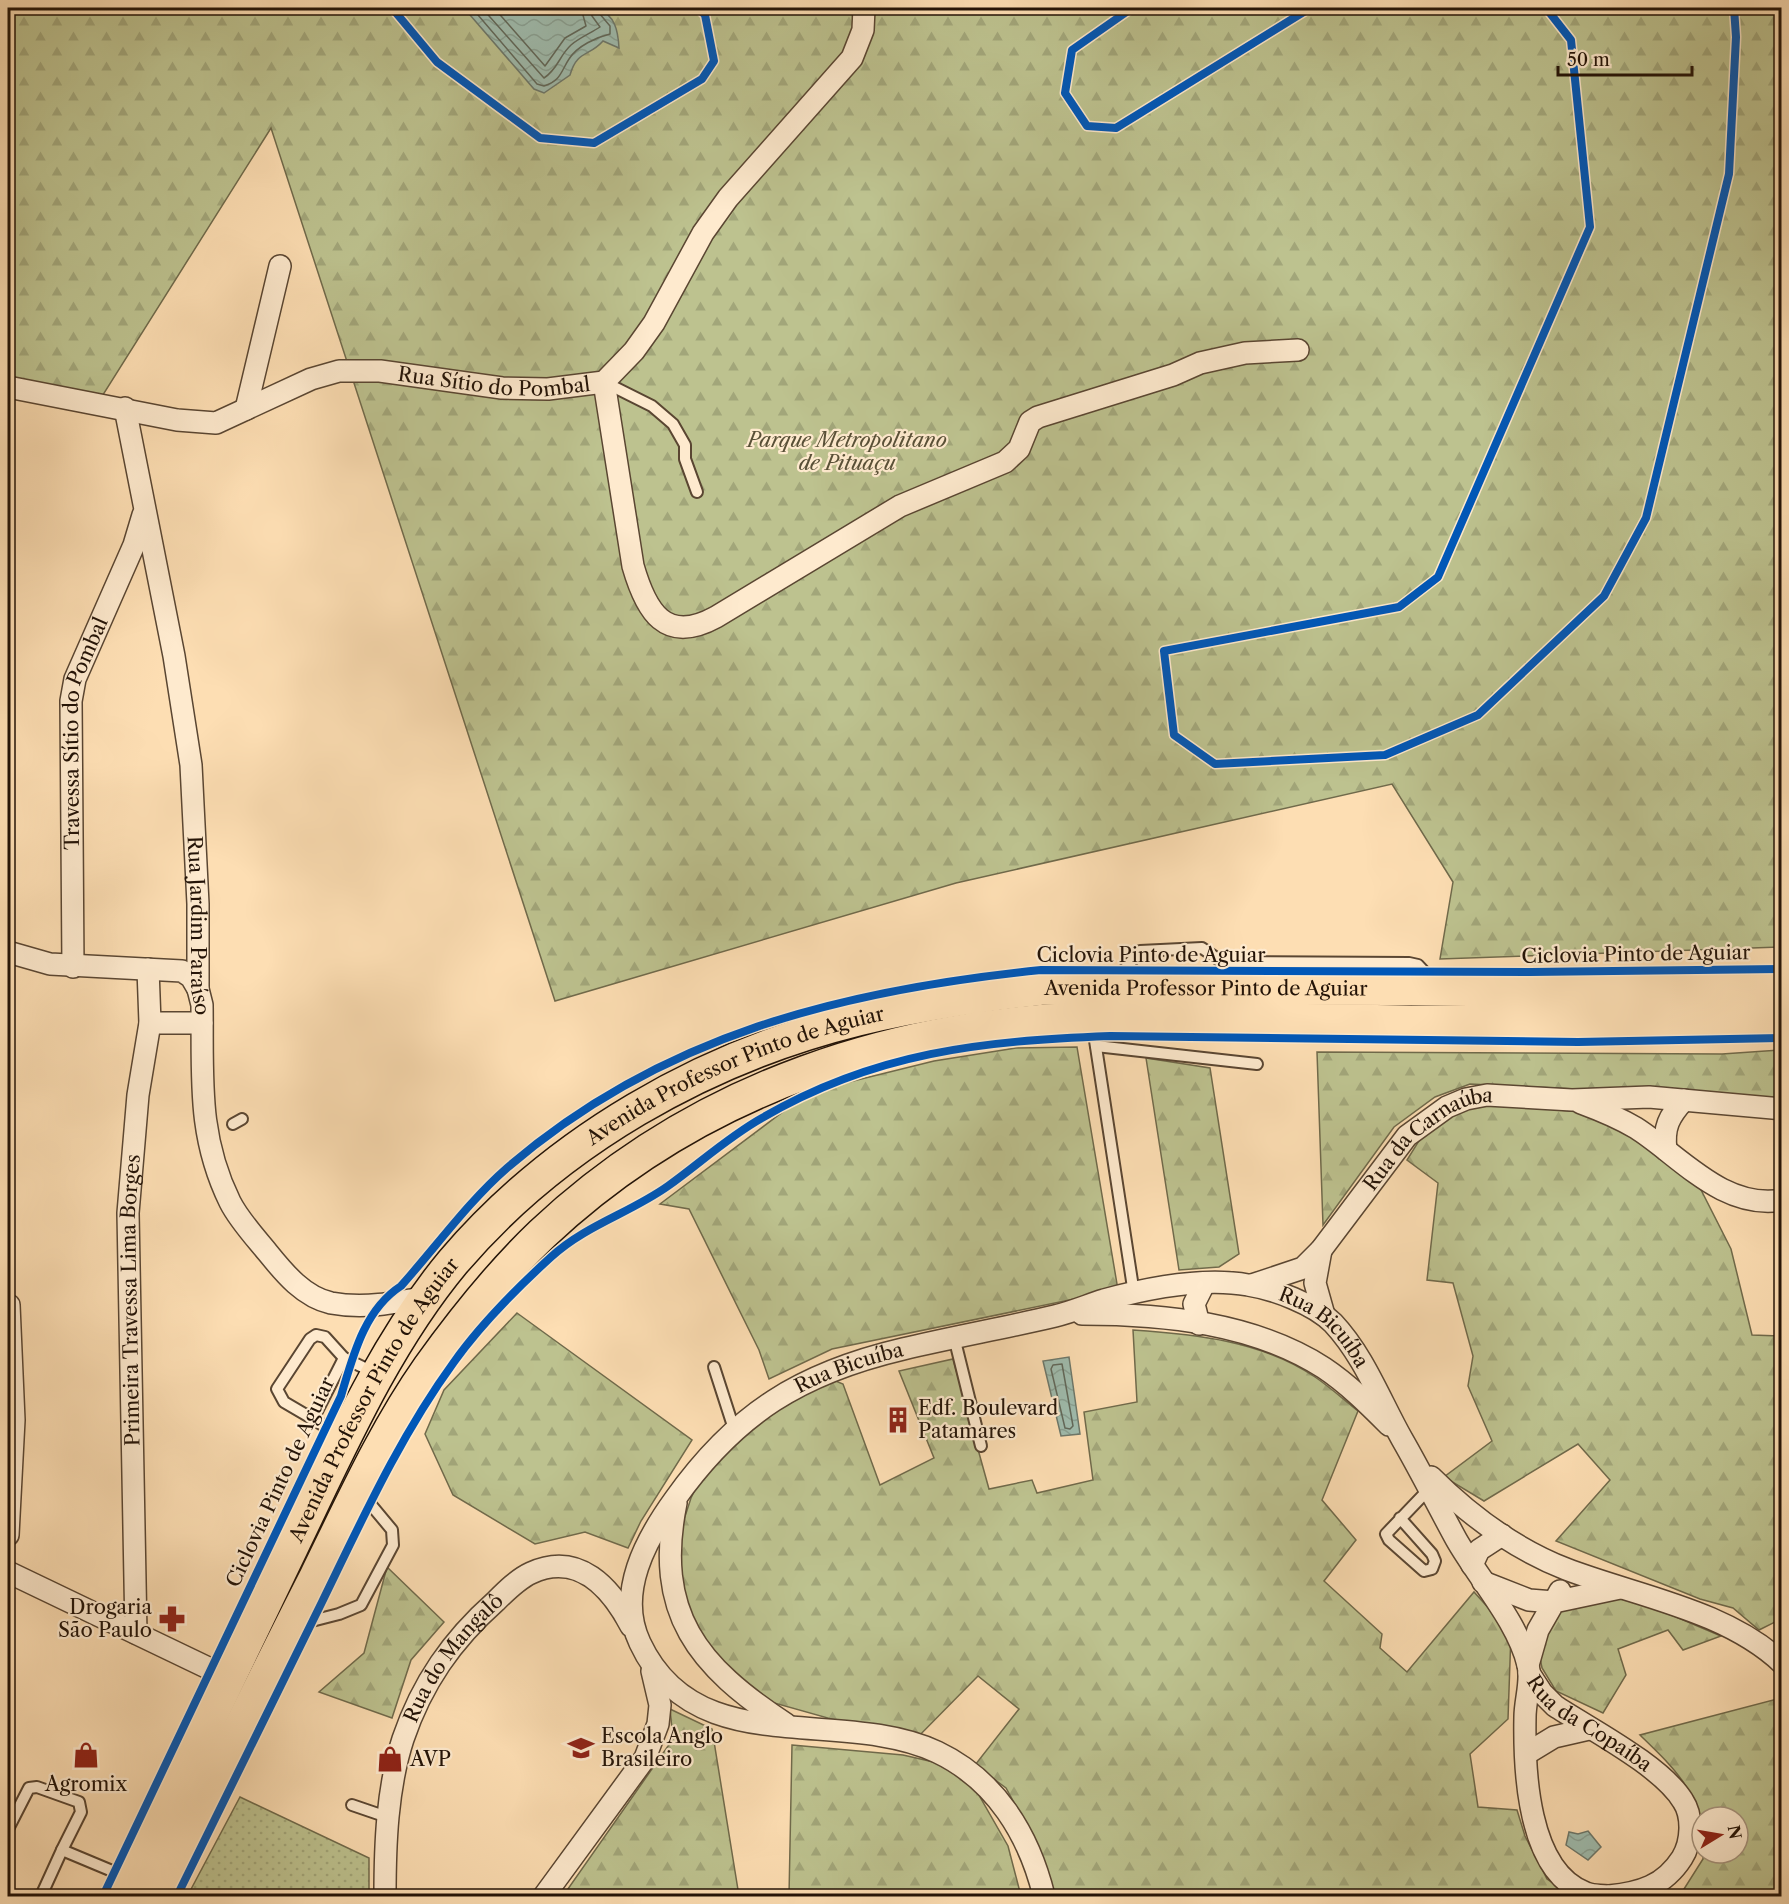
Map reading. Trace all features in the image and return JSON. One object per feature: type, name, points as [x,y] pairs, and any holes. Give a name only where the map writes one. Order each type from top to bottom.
[{"type":"main road","name":"Avenida Professor Pinto de Aguiar","points":[[138,1891],[229,1678],[345,1439],[379,1374],[426,1298],[488,1225],[565,1156],[610,1125],[661,1096],[722,1067],[796,1037],[855,1019],[913,1007],[1043,988],[1111,986],[1441,990],[1782,989]]},
{"type":"main road","name":"Avenida Professor Pinto de Aguiar","points":[[138,1891],[291,1626],[359,1490],[399,1416],[429,1369],[475,1309],[539,1237],[632,1162],[689,1127],[744,1098],[807,1071],[863,1052],[919,1037],[988,1026],[1094,1032],[1411,1022],[1782,1019]]},
{"type":"street","name":"Rua Sítio do Pombal","points":[[8,387],[125,408],[177,420],[216,423],[310,379],[339,371],[380,371],[502,388],[548,389],[604,382],[634,351],[654,323],[704,232],[728,198],[852,58],[863,30],[864,8]]},
{"type":"street","points":[[246,409],[280,266]]},
{"type":"street","points":[[604,382],[633,566],[639,587],[659,619],[672,628],[685,629],[701,625],[716,617],[900,506],[1005,462],[1019,449],[1030,422],[1038,417],[1173,375],[1200,363],[1245,353],[1298,350]]},
{"type":"street","name":"Rua Jardim Paraíso","points":[[125,408],[174,656],[191,765],[198,892],[202,1109],[210,1149],[231,1204],[274,1260],[303,1291],[332,1303],[380,1305],[426,1298]]},
{"type":"street","name":"Travessa Sítio do Pombal","points":[[73,967],[73,690],[78,672],[134,545],[144,512]]},
{"type":"street","points":[[8,952],[50,964],[73,967],[182,971],[191,977],[198,989]]},
{"type":"street","name":"Primeira Travessa Lima Borges","points":[[136,1633],[128,1213],[138,1095],[150,1023],[148,969]]},
{"type":"street","points":[[150,1023],[202,1023]]},
{"type":"street","name":"Rua da Carnaúba","points":[[1252,1285],[1303,1268],[1321,1250],[1402,1142],[1427,1120],[1447,1107],[1466,1099],[1487,1095],[1572,1100],[1649,1097],[1782,1108]]},
{"type":"street","name":"Rua da Carnaúba","points":[[1572,1100],[1626,1123],[1717,1188],[1742,1196],[1782,1200]]},
{"type":"street","points":[[1666,1150],[1664,1135],[1667,1122],[1684,1100]]},
{"type":"street","name":"Rua da Carnaúba","points":[[1321,1250],[1315,1283],[1324,1315]]},
{"type":"street","points":[[1199,1324],[1194,1304],[1204,1284]]},
{"type":"street","name":"Rua Bicuíba","points":[[1044,1896],[1034,1860],[1005,1806],[964,1769],[941,1753],[913,1742],[728,1717],[703,1708],[679,1695],[651,1667],[635,1634],[632,1593],[635,1574],[656,1525],[709,1454],[734,1429],[763,1408],[820,1374],[849,1363],[1060,1314],[1134,1294],[1204,1284],[1252,1285],[1324,1315],[1343,1335],[1359,1358],[1401,1438],[1420,1467],[1478,1573],[1509,1624],[1529,1669]]},
{"type":"street","points":[[8,1535],[14,1420],[9,1305]]},
{"type":"street","name":"Rua Bicuíba","points":[[1060,1314],[1150,1316],[1230,1330],[1285,1347],[1325,1369],[1353,1390],[1401,1438]]},
{"type":"street","points":[[1325,1369],[1340,1355],[1343,1335]]},
{"type":"street","name":"Rua Bicuíba","points":[[1420,1467],[1454,1500],[1502,1535],[1564,1568],[1739,1631],[1782,1663]]},
{"type":"street","name":"Rua Bicuíba","points":[[678,1495],[670,1538],[669,1575],[679,1613],[691,1637],[720,1674],[765,1710],[792,1727]]},
{"type":"street","points":[[1502,1535],[1479,1550],[1478,1573],[1529,1600],[1554,1602],[1620,1587]]},
{"type":"street","name":"Rua do Mangalô","points":[[384,1896],[394,1771],[426,1683],[442,1658],[465,1630],[520,1580],[544,1568],[561,1567],[581,1571],[597,1580],[612,1594],[635,1634]]},
{"type":"street","points":[[635,1574],[653,1567],[669,1575]]},
{"type":"street","points":[[1529,1669],[1538,1630],[1563,1586],[1564,1568]]},
{"type":"street","points":[[8,1572],[229,1678]]},
{"type":"street","points":[[544,1896],[645,1758],[658,1724],[660,1705],[651,1667]]},
{"type":"street","name":"Rua da Copaíba","points":[[1529,1669],[1542,1694],[1555,1706],[1655,1772],[1673,1786],[1685,1803],[1689,1821],[1689,1840],[1684,1855],[1663,1881],[1645,1890],[1608,1896],[1586,1893],[1565,1880],[1549,1861],[1533,1811],[1526,1754],[1525,1708],[1529,1669]]},
{"type":"street","points":[[703,1708],[719,1696],[720,1674]]},
{"type":"street","points":[[1526,1754],[1554,1737],[1589,1729]]},
{"type":"lane","points":[[604,382],[652,406],[673,424],[685,445],[685,459],[697,492]]},
{"type":"lane","points":[[1134,1294],[1094,1032],[1257,1064]]},
{"type":"lane","points":[[345,1439],[284,1402],[277,1389],[310,1339],[316,1335],[325,1337],[344,1359],[379,1374]]},
{"type":"lane","points":[[954,1337],[981,1446]]},
{"type":"lane","points":[[313,1419],[344,1359]]},
{"type":"lane","points":[[714,1367],[734,1429]]},
{"type":"lane","points":[[1400,1518],[1432,1554],[1435,1561],[1432,1569],[1424,1571],[1388,1538],[1386,1533],[1400,1518],[1430,1488]]},
{"type":"lane","points":[[291,1626],[339,1614],[361,1605],[393,1545],[392,1530],[359,1490]]},
{"type":"lane","points":[[8,1829],[29,1788],[37,1787],[78,1802],[82,1810],[41,1896]]},
{"type":"lane","points":[[352,1805],[390,1818]]},
{"type":"lane","points":[[62,1850],[138,1891]]},
{"type":"green space","name":"Parque Metropolitano de Pituaçu","points":[[8,8],[1781,8],[1781,947],[1440,959],[1453,882],[1392,784],[956,883],[555,1001],[271,128],[101,398],[8,383]]},
{"type":"green space","points":[[1077,1047],[1118,1290],[832,1349],[769,1379],[759,1350],[689,1209],[660,1204],[792,1105],[837,1085],[934,1061],[1016,1048]]},
{"type":"green space","points":[[1781,1050],[1781,1099],[1470,1084],[1435,1097],[1394,1127],[1323,1225],[1317,1052],[1722,1054]]},
{"type":"green space","points":[[1146,1058],[1210,1068],[1239,1254],[1219,1267],[1179,1270]]},
{"type":"green space","points":[[1474,1101],[1635,1118],[1698,1184],[1731,1249],[1752,1335],[1781,1336],[1781,1619],[1759,1630],[1733,1608],[1700,1599],[1556,1541],[1610,1480],[1578,1444],[1484,1501],[1444,1477],[1492,1441],[1468,1386],[1473,1356],[1453,1283],[1427,1280],[1438,1183],[1407,1160],[1425,1131]]},
{"type":"green space","points":[[517,1313],[692,1440],[641,1521],[628,1548],[585,1532],[535,1544],[453,1495],[425,1434],[444,1390]]},
{"type":"green space","points":[[1133,1330],[1204,1337],[1250,1347],[1273,1355],[1315,1377],[1358,1411],[1322,1500],[1356,1540],[1324,1581],[1382,1634],[1380,1648],[1407,1672],[1474,1592],[1511,1633],[1508,1719],[1470,1754],[1478,1807],[1517,1810],[1525,1836],[1547,1879],[1572,1896],[1048,1896],[1029,1830],[1006,1788],[975,1765],[1019,1709],[978,1676],[913,1742],[757,1698],[718,1666],[677,1586],[678,1538],[691,1498],[723,1432],[819,1374],[843,1384],[880,1485],[934,1458],[899,1371],[953,1359],[989,1489],[1032,1480],[1037,1493],[1093,1480],[1084,1412],[1137,1402]]},
{"type":"green space","points":[[387,1567],[444,1622],[411,1660],[392,1718],[319,1692],[364,1653]]},
{"type":"green space","points":[[1615,1591],[1721,1636],[1683,1650],[1668,1630],[1618,1649],[1626,1675],[1603,1713],[1556,1691],[1542,1668],[1538,1648],[1550,1619],[1575,1599]]},
{"type":"green space","points":[[1781,1698],[1781,1896],[1689,1896],[1684,1889],[1699,1865],[1750,1865],[1750,1805],[1695,1805],[1690,1793],[1673,1769],[1640,1735]]},
{"type":"green space","points":[[670,1709],[712,1729],[739,1896],[563,1896],[673,1739]]},
{"type":"green space","points":[[792,1745],[903,1755],[964,1769],[1008,1846],[1021,1896],[789,1896]]},
{"type":"green space","points":[[240,1797],[369,1858],[369,1896],[198,1896],[189,1893]]},
{"type":"water","points":[[464,8],[598,8],[612,19],[618,35],[619,48],[603,41],[576,61],[570,75],[544,93],[534,89]]},
{"type":"water","points":[[1069,1357],[1080,1434],[1061,1436],[1043,1361]]},
{"type":"water","points":[[1588,1831],[1601,1847],[1588,1860],[1566,1845],[1569,1832],[1578,1834]]},
{"type":"cycle path","points":[[392,8],[437,62],[540,138],[594,143],[702,79],[714,61],[705,15],[698,8]]},
{"type":"cycle path","points":[[1132,8],[1072,50],[1065,93],[1087,126],[1116,128],[1310,8]]},
{"type":"cycle path","points":[[1546,8],[1571,40],[1590,227],[1438,577],[1399,607],[1164,651],[1174,735],[1215,764],[1385,755],[1478,715],[1604,596],[1646,518],[1729,174],[1736,37],[1734,8]]},
{"type":"cycle path","name":"Ciclovia Pinto de Aguiar","points":[[103,1896],[341,1396],[356,1350],[369,1321],[388,1296],[401,1286],[466,1210],[507,1168],[566,1122],[628,1084],[691,1052],[758,1027],[826,1006],[896,991],[1041,970],[1530,972],[1782,969]]},
{"type":"cycle path","points":[[177,1896],[383,1479],[416,1419],[464,1348],[512,1294],[565,1246],[680,1178],[737,1134],[762,1118],[804,1096],[846,1078],[888,1064],[973,1047],[1063,1038],[1110,1036],[1578,1042],[1782,1038]]},
{"type":"place","name":"Edf. Boulevard Patamares","points":[[898,1420]]},
{"type":"place","name":"Drogaria São Paulo","points":[[172,1619]]},
{"type":"place","name":"Escola Anglo Brasileiro","points":[[581,1748]]},
{"type":"place","name":"Agromix","points":[[86,1755]]},
{"type":"place","name":"AVP","points":[[390,1759]]}]
